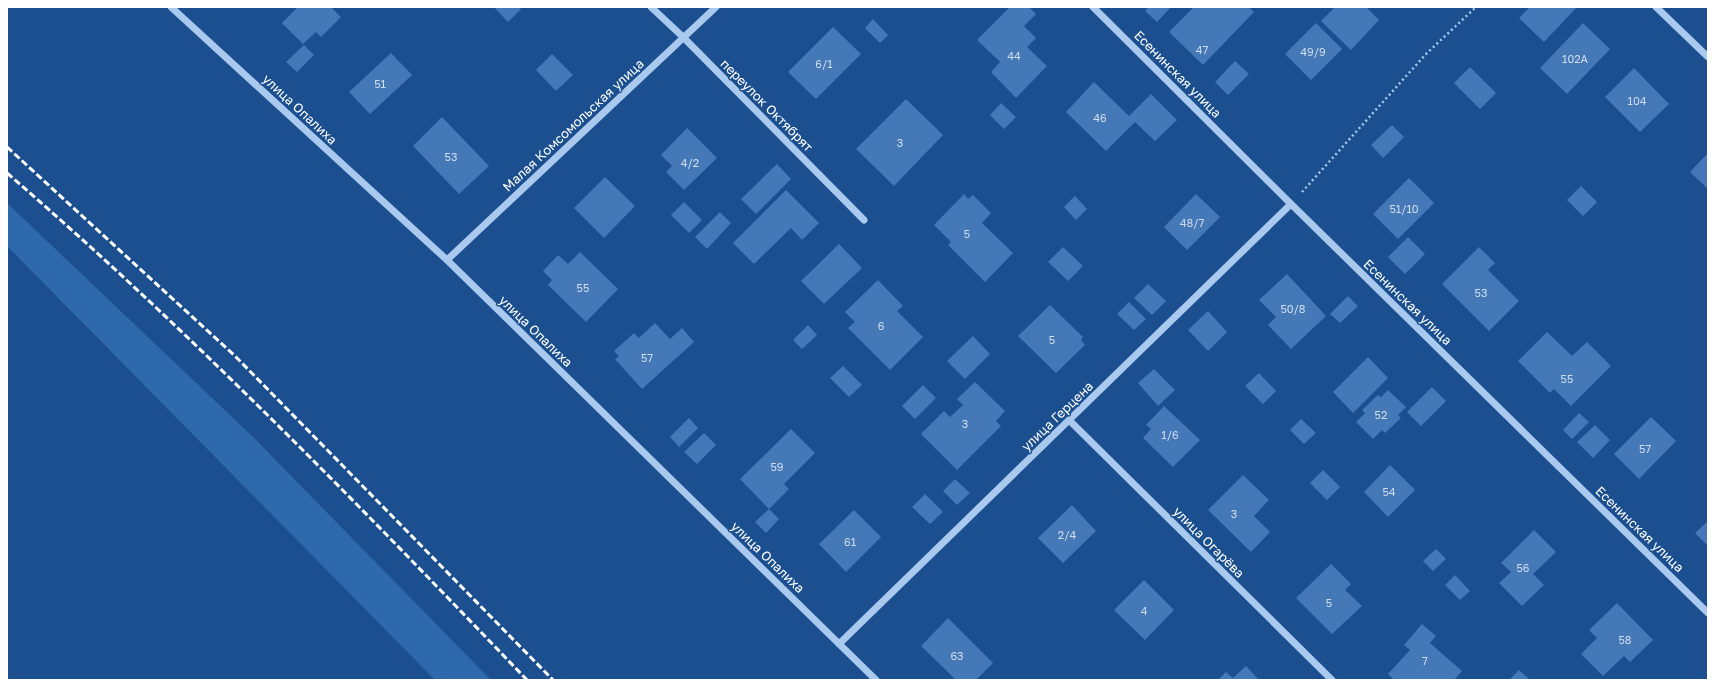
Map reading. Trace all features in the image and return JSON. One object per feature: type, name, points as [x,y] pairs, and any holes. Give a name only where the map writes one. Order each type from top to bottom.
[{"type":"street","name":"улица Опалиха","points":[[171,7],[447,260],[876,680]]},
{"type":"street","name":"переулок Октябрят","points":[[651,7],[683,37],[864,220]]},
{"type":"street","name":"Малая Комсомольская улица","points":[[447,260],[716,7]]},
{"type":"street","name":"Есенинская улица","points":[[1094,7],[1291,204],[1708,613]]},
{"type":"street","points":[[1656,7],[1708,57]]},
{"type":"street","name":"улица Герцена","points":[[839,644],[1070,421],[1291,204]]},
{"type":"street","name":"улица Огарёва","points":[[1070,421],[1332,680]]},
{"type":"path","points":[[1291,204],[1426,54],[1476,7]]},
{"type":"shaded area","points":[[7,203],[252,436],[491,680],[435,680],[7,246]]},
{"type":"building","points":[[298,7],[331,7],[341,17],[321,37],[316,32],[303,44],[282,23]]},
{"type":"building","points":[[494,7],[519,7],[521,9],[508,22]]},
{"type":"building","points":[[1010,7],[1029,7],[1036,14],[1024,26],[1036,38],[1027,47],[1047,66],[1016,98],[991,72],[1000,62],[977,40]]},
{"type":"building","points":[[1148,7],[1171,7],[1157,22],[1145,11]]},
{"type":"building","points":[[1194,7],[1248,7],[1254,12],[1203,65],[1169,32]]},
{"type":"building","points":[[1335,7],[1366,7],[1379,20],[1351,50],[1321,21]]},
{"type":"building","points":[[1530,7],[1577,7],[1544,42],[1519,18]]},
{"type":"building","points":[[873,19],[888,35],[880,43],[865,28]]},
{"type":"building","points":[[1316,23],[1342,49],[1311,80],[1285,54]]},
{"type":"building","points":[[1583,23],[1610,49],[1567,94],[1540,68]]},
{"type":"building","points":[[833,27],[861,54],[816,99],[788,72]]},
{"type":"building","points":[[304,45],[314,55],[297,72],[286,62]]},
{"type":"building","points":[[391,53],[412,75],[370,114],[349,92]]},
{"type":"building","points":[[552,54],[573,75],[556,91],[536,70]]},
{"type":"building","points":[[1235,61],[1249,74],[1228,95],[1215,82]]},
{"type":"building","points":[[1470,67],[1496,93],[1480,109],[1454,83]]},
{"type":"building","points":[[1634,68],[1669,104],[1640,132],[1605,97]]},
{"type":"building","points":[[1094,82],[1129,116],[1151,94],[1177,120],[1155,141],[1135,122],[1106,151],[1066,112]]},
{"type":"building","points":[[906,99],[943,135],[894,186],[856,149]]},
{"type":"building","points":[[1001,103],[1016,117],[1004,129],[990,115]]},
{"type":"building","points":[[442,117],[489,166],[459,194],[413,146]]},
{"type":"building","points":[[1392,125],[1404,137],[1383,158],[1371,145]]},
{"type":"building","points":[[687,128],[717,158],[684,190],[666,172],[672,166],[661,155]]},
{"type":"building","points":[[1708,153],[1708,189],[1690,172]]},
{"type":"building","points":[[777,164],[791,179],[756,214],[741,199]]},
{"type":"building","points":[[605,177],[635,206],[604,238],[574,208]]},
{"type":"building","points":[[1409,178],[1434,203],[1398,239],[1373,214]]},
{"type":"building","points":[[1581,186],[1597,202],[1583,216],[1567,200]]},
{"type":"building","points":[[786,190],[819,223],[802,240],[791,228],[754,264],[733,243]]},
{"type":"building","points":[[964,194],[968,199],[973,195],[991,213],[982,223],[1013,253],[985,282],[948,245],[951,242],[934,225]]},
{"type":"building","points":[[1196,194],[1220,217],[1187,250],[1164,227]]},
{"type":"building","points":[[1075,196],[1087,209],[1076,220],[1064,207]]},
{"type":"building","points":[[684,202],[702,220],[689,233],[671,215]]},
{"type":"building","points":[[720,212],[731,223],[707,249],[695,237]]},
{"type":"building","points":[[1408,237],[1425,254],[1405,274],[1388,257]]},
{"type":"building","points":[[839,244],[862,268],[824,304],[801,281]]},
{"type":"building","points":[[1063,247],[1083,266],[1068,281],[1048,262]]},
{"type":"building","points":[[1479,247],[1495,263],[1488,270],[1519,301],[1489,331],[1442,284]]},
{"type":"building","points":[[580,252],[618,289],[586,322],[548,285],[552,280],[543,271],[558,255],[568,264]]},
{"type":"building","points":[[1287,274],[1326,316],[1291,349],[1268,325],[1276,317],[1259,300]]},
{"type":"building","points":[[878,280],[903,306],[897,311],[923,337],[890,370],[848,328],[855,322],[845,312]]},
{"type":"building","points":[[1148,284],[1166,301],[1152,315],[1134,298]]},
{"type":"building","points":[[1348,296],[1358,306],[1340,323],[1330,314]]},
{"type":"building","points":[[1129,302],[1146,319],[1134,330],[1117,314]]},
{"type":"building","points":[[1050,305],[1083,337],[1081,340],[1085,345],[1056,373],[1018,336]]},
{"type":"building","points":[[1208,311],[1227,332],[1208,351],[1188,330]]},
{"type":"building","points":[[655,323],[670,339],[682,328],[694,342],[642,389],[615,359],[619,356],[614,351],[634,333],[639,338]]},
{"type":"building","points":[[808,325],[817,335],[802,349],[793,340]]},
{"type":"building","points":[[1547,332],[1572,356],[1587,342],[1611,366],[1571,406],[1554,389],[1550,393],[1518,361]]},
{"type":"building","points":[[973,336],[990,354],[965,379],[947,361]]},
{"type":"building","points":[[1368,357],[1388,378],[1353,413],[1333,392]]},
{"type":"building","points":[[843,366],[862,385],[849,397],[830,378]]},
{"type":"building","points":[[1154,369],[1175,390],[1158,406],[1138,383]]},
{"type":"building","points":[[1259,373],[1276,391],[1263,404],[1245,386]]},
{"type":"building","points":[[975,382],[1005,411],[996,421],[1001,426],[957,470],[921,434],[944,411],[950,417],[963,405],[957,399]]},
{"type":"building","points":[[923,385],[936,398],[915,419],[902,406]]},
{"type":"building","points":[[1432,387],[1446,401],[1421,426],[1407,412]]},
{"type":"building","points":[[1388,390],[1406,407],[1398,415],[1401,418],[1385,433],[1382,430],[1373,439],[1356,422],[1365,413],[1362,410],[1378,395],[1381,397]]},
{"type":"building","points":[[1164,406],[1200,440],[1173,467],[1143,438],[1151,429],[1146,425]]},
{"type":"building","points":[[1579,413],[1589,422],[1572,439],[1563,430]]},
{"type":"building","points":[[1651,417],[1676,441],[1639,479],[1614,454]]},
{"type":"building","points":[[689,418],[698,428],[679,447],[670,437]]},
{"type":"building","points":[[1301,419],[1316,433],[1304,444],[1290,430]]},
{"type":"building","points":[[1595,425],[1610,440],[1593,458],[1577,442]]},
{"type":"building","points":[[791,429],[815,453],[784,484],[789,489],[769,509],[740,479]]},
{"type":"building","points":[[704,433],[716,445],[697,464],[684,452]]},
{"type":"building","points":[[1390,465],[1415,490],[1388,517],[1364,492]]},
{"type":"building","points":[[1323,470],[1340,487],[1327,500],[1310,483]]},
{"type":"building","points":[[1243,475],[1269,500],[1254,516],[1270,532],[1251,552],[1208,510]]},
{"type":"building","points":[[955,479],[970,493],[957,505],[943,491]]},
{"type":"building","points":[[925,494],[943,512],[930,524],[912,507]]},
{"type":"building","points":[[1072,505],[1096,531],[1063,563],[1038,538]]},
{"type":"building","points":[[769,509],[779,519],[766,533],[755,522]]},
{"type":"building","points":[[854,510],[881,537],[846,572],[819,544]]},
{"type":"building","points":[[1708,521],[1708,546],[1695,533]]},
{"type":"building","points":[[1534,530],[1556,552],[1533,574],[1544,585],[1522,606],[1499,583],[1511,572],[1501,563]]},
{"type":"building","points":[[1436,549],[1446,559],[1433,571],[1423,561]]},
{"type":"building","points":[[1331,564],[1351,584],[1345,590],[1362,606],[1332,634],[1296,598]]},
{"type":"building","points":[[1455,575],[1470,591],[1460,600],[1445,585]]},
{"type":"building","points":[[1144,580],[1174,610],[1145,640],[1114,610]]},
{"type":"building","points":[[1617,603],[1653,640],[1630,662],[1624,656],[1603,676],[1581,654],[1597,638],[1589,630]]},
{"type":"building","points":[[948,618],[993,663],[976,680],[956,680],[921,646]]},
{"type":"building","points":[[1422,624],[1436,636],[1430,643],[1462,671],[1454,680],[1394,680],[1388,674],[1410,650],[1404,645]]},
{"type":"building","points":[[1246,666],[1259,680],[1218,680],[1226,672],[1233,678]]},
{"type":"building","points":[[1519,670],[1530,680],[1509,680]]},
{"type":"railway","points":[[7,147],[235,356],[553,680]]},
{"type":"railway","points":[[7,173],[142,294],[273,420],[401,549],[527,680]]}]
